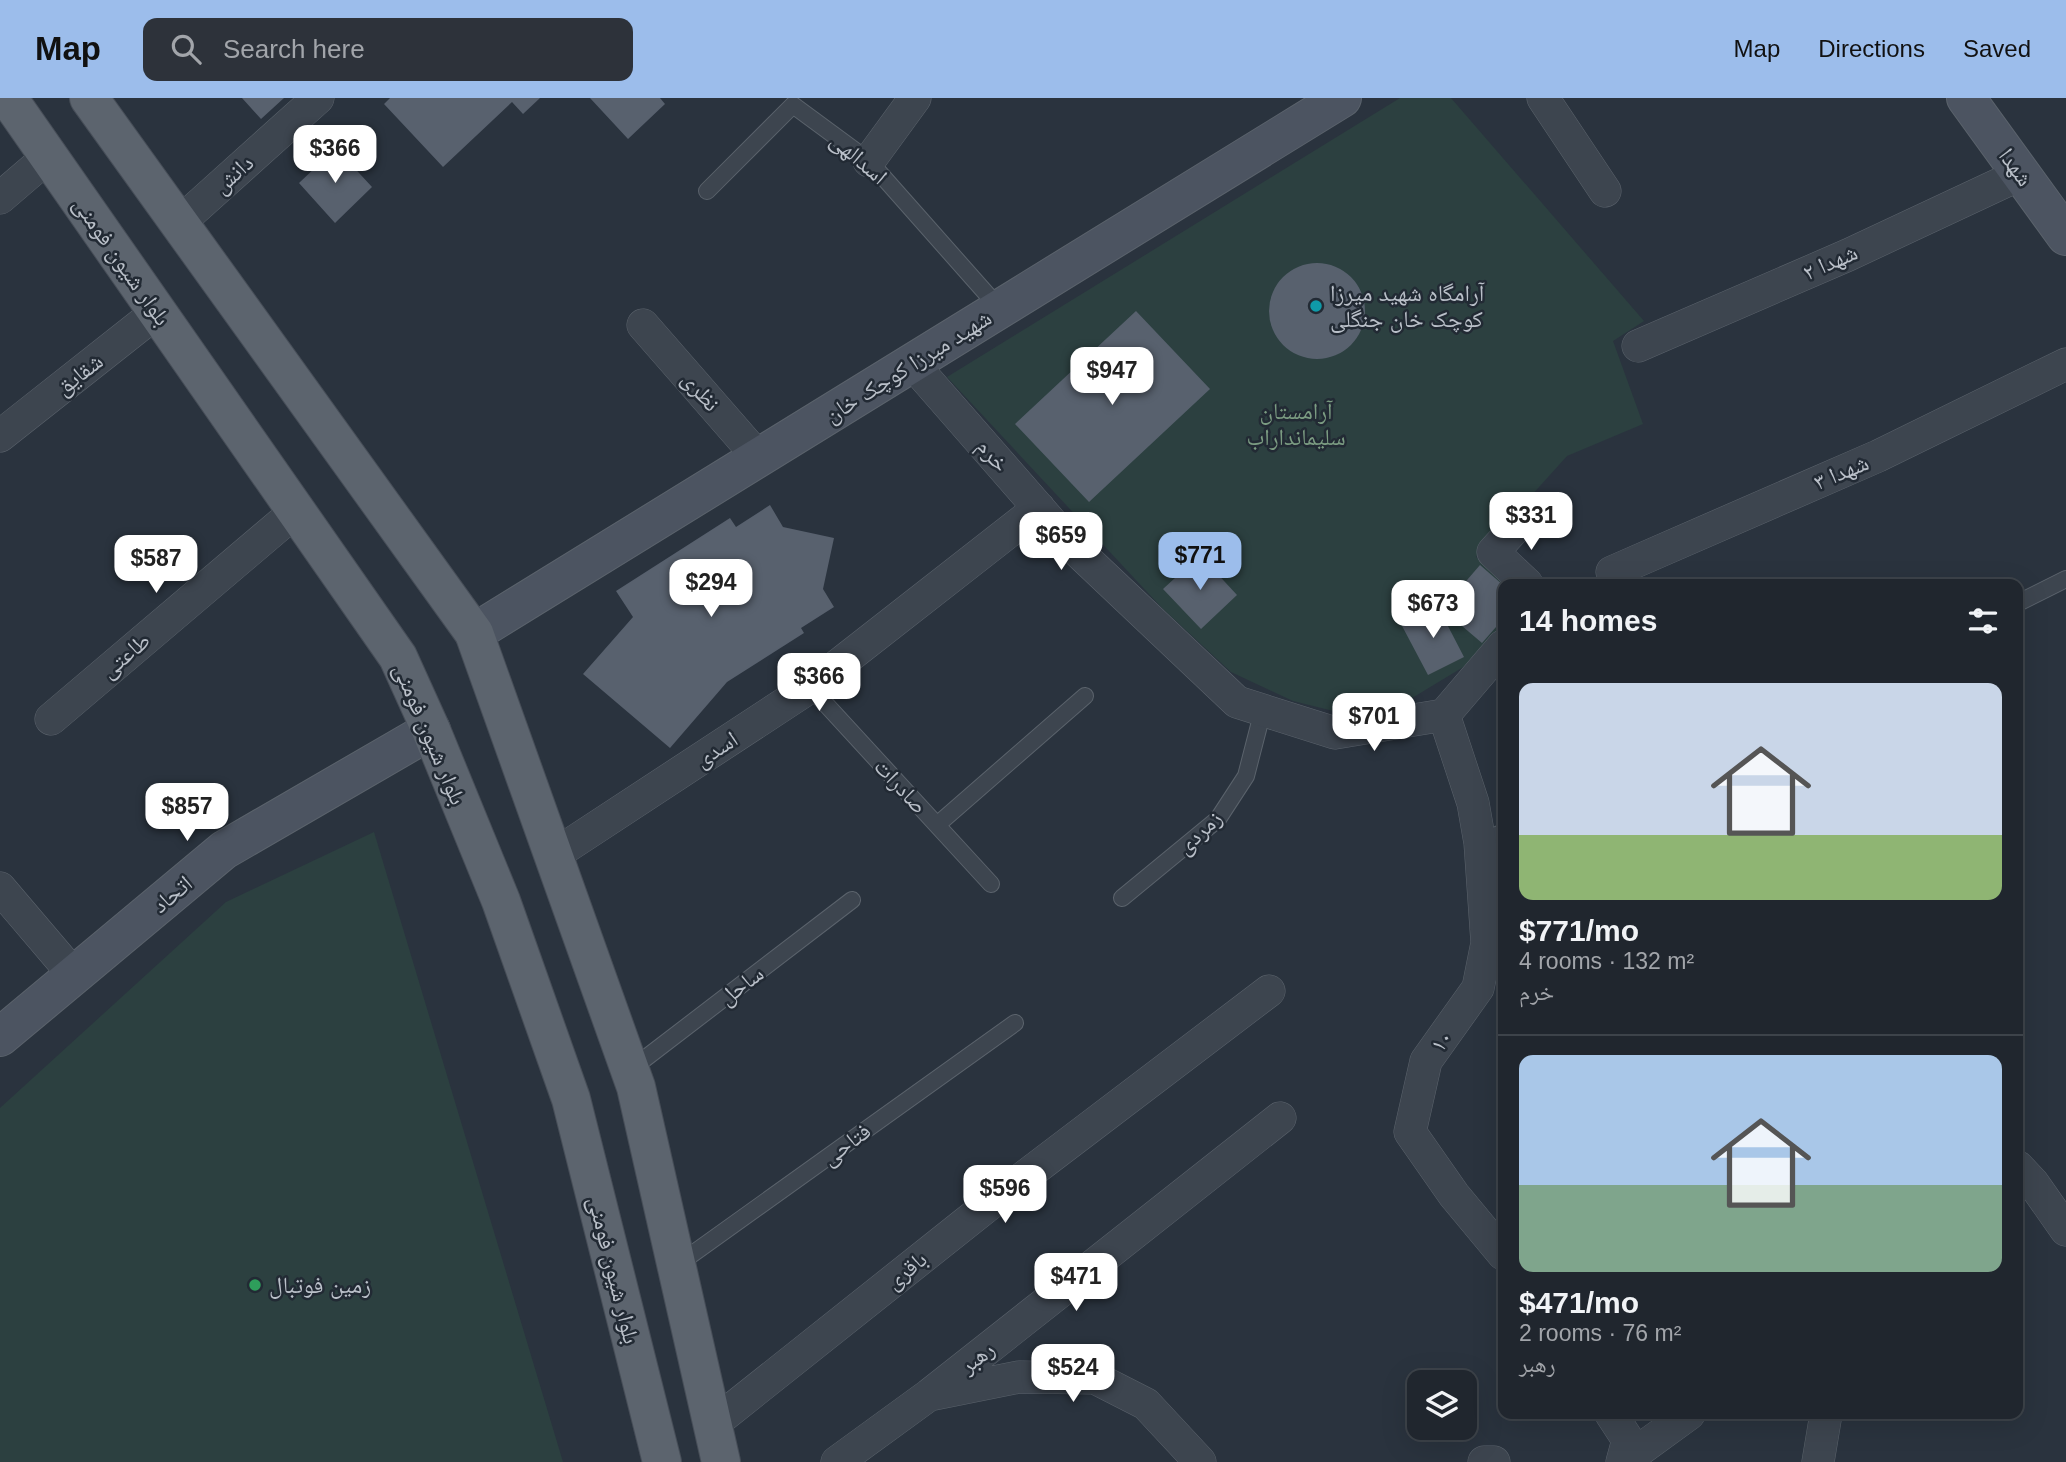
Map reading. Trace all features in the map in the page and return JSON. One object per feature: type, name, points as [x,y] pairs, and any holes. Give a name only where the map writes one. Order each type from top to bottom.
[{"type":"main road","name":"بلوار شیون فومنی","points":[[8,98],[398,657],[431,730],[500,901],[571,1099],[662,1462]]},
{"type":"main road","points":[[89,98],[474,633],[636,1087],[721,1462]]},
{"type":"street","name":"دانش","points":[[179,223],[318,98]]},
{"type":"street","points":[[869,161],[915,98]]},
{"type":"street","name":"شهید میرزا کوچک خان","points":[[474,633],[1342,98]]},
{"type":"street","points":[[1543,98],[1605,191]]},
{"type":"street","name":"شهدا","points":[[1966,98],[2066,236]]},
{"type":"street","points":[[0,198],[48,156]]},
{"type":"street","name":"شهدا ۲","points":[[1638,346],[1848,255],[2021,174]]},
{"type":"street","name":"شقایق","points":[[0,436],[157,312]]},
{"type":"street","name":"نظری","points":[[643,325],[759,458]]},
{"type":"street","name":"خرم","points":[[912,363],[1070,544],[1237,702],[1335,733],[1444,715]]},
{"type":"street","name":"شهدا ۳","points":[[1612,572],[1878,456],[2066,363]]},
{"type":"street","name":"اسدی","points":[[554,855],[810,688],[1039,508]]},
{"type":"street","name":"طاعتی","points":[[51,719],[296,511]]},
{"type":"street","points":[[1522,579],[1493,552],[1523,519]]},
{"type":"street","points":[[1444,715],[1498,652]]},
{"type":"street","name":"۱۰","points":[[1444,715],[1474,803],[1491,837],[1495,941],[1478,988],[1426,1061],[1410,1132],[1454,1195],[1498,1248]]},
{"type":"street","name":"اتحاد","points":[[0,1037],[224,850],[431,730]]},
{"type":"street","points":[[0,888],[74,975]]},
{"type":"street","name":"باقری","points":[[713,1424],[1011,1187],[1269,991]]},
{"type":"street","name":"رهبر","points":[[837,1462],[929,1395],[1280,1118]]},
{"type":"street","points":[[2023,1172],[2066,1230]]},
{"type":"street","points":[[929,1395],[1019,1377],[1095,1378],[1146,1404],[1200,1462]]},
{"type":"street","points":[[1614,1419],[1628,1440],[1623,1462]]},
{"type":"street","points":[[1623,1462],[1682,1419]]},
{"type":"street","points":[[1818,1462],[1825,1419]]},
{"type":"street","points":[[1484,1462],[1494,1462]]},
{"type":"lane","name":"اسدالهی","points":[[707,191],[793,105],[869,161],[1000,309]]},
{"type":"lane","points":[[2023,600],[2066,579]]},
{"type":"lane","name":"صادرات","points":[[810,688],[991,884]]},
{"type":"lane","points":[[937,825],[1085,696]]},
{"type":"lane","name":"زمردی","points":[[1122,898],[1218,819],[1246,776],[1263,710]]},
{"type":"lane","name":"ساحل","points":[[630,1070],[852,900]]},
{"type":"lane","name":"فتاحی","points":[[677,1265],[1015,1023]]},
{"type":"green space","name":"آرامستان سلیمانداراب","points":[[1400,98],[1451,98],[1644,321],[1613,341],[1643,424],[1567,456],[1476,557],[1502,579],[1498,579],[1498,630],[1465,666],[1374,721],[1293,701],[1231,672],[1162,608],[947,377]]},
{"type":"green space","name":"زمین فوتبال","points":[[374,832],[563,1462],[0,1462],[0,1108],[226,902]]},
{"type":"building","points":[[242,98],[284,98],[261,119]]},
{"type":"building","points":[[390,98],[540,98],[523,114],[512,102],[443,167],[384,104]]},
{"type":"building","points":[[590,98],[660,98],[665,104],[628,139]]},
{"type":"building","points":[[336,148],[372,187],[335,223],[299,183]]},
{"type":"building","name":"آرامگاه شهید میرزا کوچک خان جنگلی","points":[[1317,263],[1335,267],[1351,277],[1361,293],[1365,311],[1361,329],[1351,345],[1335,355],[1317,359],[1299,355],[1283,345],[1273,329],[1269,311],[1273,293],[1283,277],[1299,267]]},
{"type":"building","points":[[1136,311],[1210,389],[1089,502],[1015,424]]},
{"type":"building","points":[[770,505],[783,527],[834,538],[823,589],[834,607],[801,628],[804,633],[727,682],[670,748],[583,674],[633,617],[616,591],[730,518],[736,527]]},
{"type":"building","points":[[1200,555],[1237,595],[1201,629],[1163,589]]},
{"type":"building","points":[[1480,565],[1498,581],[1498,625],[1482,643],[1442,609]]},
{"type":"building","points":[[1437,605],[1464,657],[1428,675],[1401,624]]},
{"type":"place","name":"آرامگاه شهید میرزا کوچک خان جنگلی","points":[[1316,306]]},
{"type":"place","name":"زمین فوتبال","points":[[255,1285]]}]
